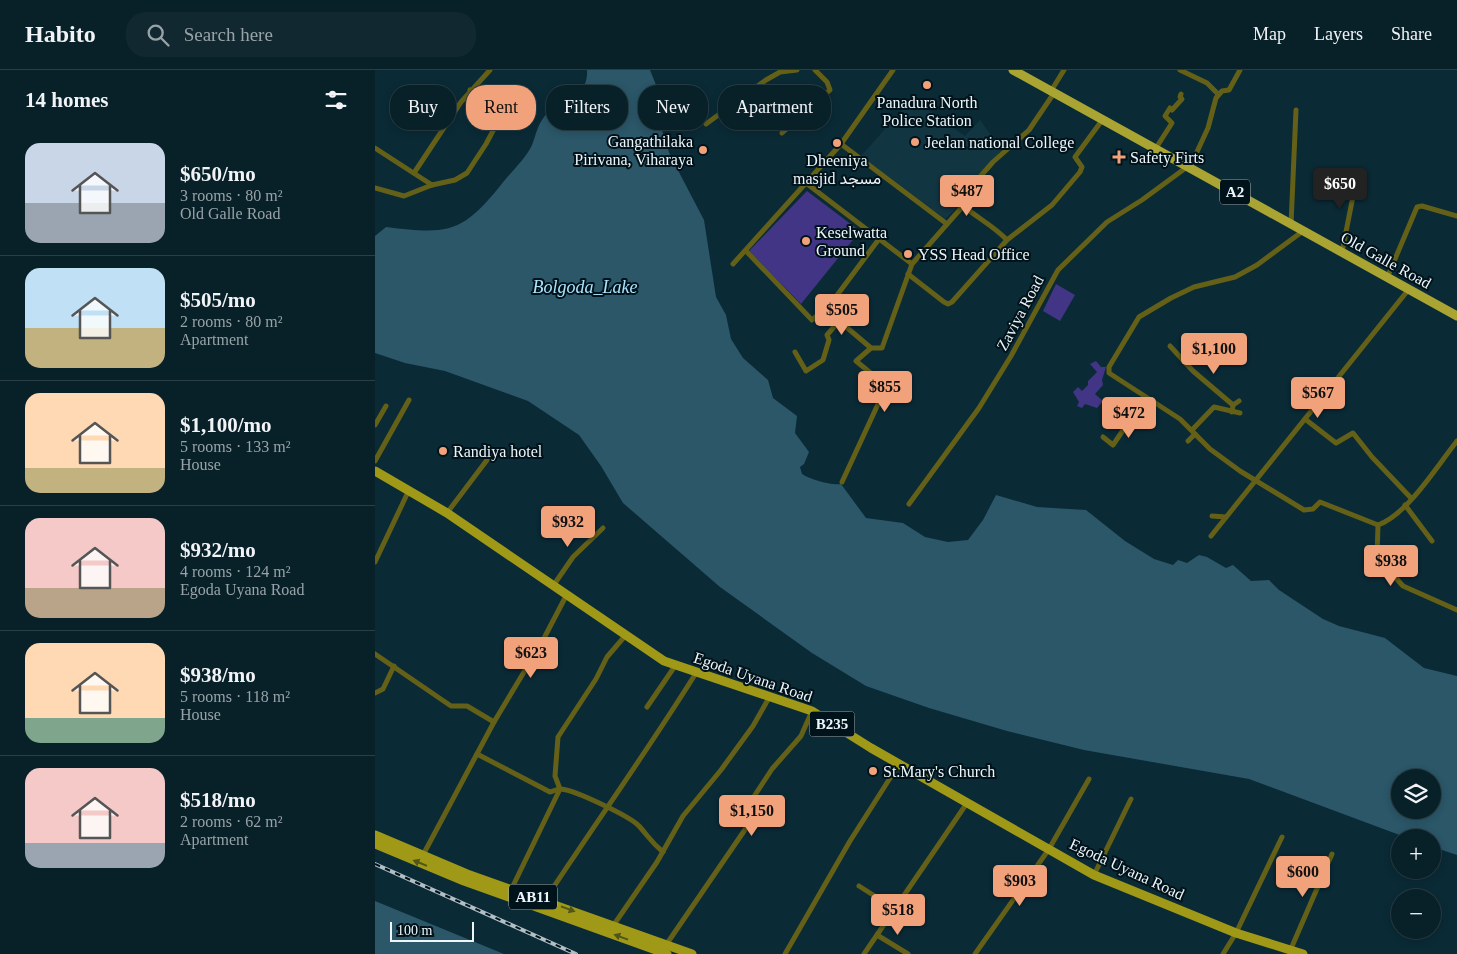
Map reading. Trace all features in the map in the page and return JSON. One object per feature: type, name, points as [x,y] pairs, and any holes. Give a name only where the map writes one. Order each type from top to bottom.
[{"type":"highway","name":"Old Galle Road","points":[[1013,70],[1189,166],[1387,278],[1455,312]]},
{"type":"main road","name":"Egoda Uyana Road","points":[[375,471],[447,513],[625,636],[675,666],[812,712],[1094,875],[1236,933],[1289,952],[1303,954]]},
{"type":"main road","name":"AB11","points":[[375,835],[509,893],[545,900],[613,926],[665,950]]},
{"type":"main road","name":"AB11","points":[[375,844],[665,950],[692,954]]},
{"type":"street","points":[[475,85],[489,70]]},
{"type":"street","points":[[708,123],[766,80],[781,72],[797,70]]},
{"type":"street","points":[[782,133],[830,90],[827,82],[815,70]]},
{"type":"street","points":[[733,264],[841,144],[893,70]]},
{"type":"street","points":[[825,309],[871,348],[882,348],[912,264],[963,206],[963,196],[987,168],[1029,130],[1053,92],[1064,70]]},
{"type":"street","points":[[1180,70],[1207,83],[1218,94]]},
{"type":"street","points":[[1218,94],[1229,90],[1240,70]]},
{"type":"street","points":[[1156,148],[1172,123],[1165,116],[1170,108],[1172,110],[1176,107],[1181,99],[1181,94]]},
{"type":"street","points":[[1189,166],[1208,128],[1218,94]]},
{"type":"street","points":[[414,173],[466,96]]},
{"type":"street","points":[[1291,224],[1296,110]]},
{"type":"street","points":[[908,274],[948,304],[1007,240],[1052,205],[1080,172],[1082,168],[1075,156],[1103,119]]},
{"type":"street","points":[[375,188],[404,196],[432,185],[455,180],[467,173],[493,130]]},
{"type":"street","points":[[841,144],[947,224]]},
{"type":"street","points":[[375,148],[432,185]]},
{"type":"street","name":"Zaviya Road","points":[[909,504],[979,408],[1011,356],[1057,270],[1107,222],[1143,200],[1189,166]]},
{"type":"street","points":[[1342,252],[1357,171]]},
{"type":"street","points":[[806,183],[912,264]]},
{"type":"street","points":[[963,206],[982,222],[999,231],[1007,240]]},
{"type":"street","points":[[1387,278],[1417,207],[1422,206],[1457,216]]},
{"type":"street","points":[[1303,232],[1257,265],[1235,277],[1194,287],[1139,317],[1109,366],[1109,373],[1180,419],[1233,466],[1304,510],[1313,509],[1320,502],[1378,525],[1386,522],[1405,505],[1457,441]]},
{"type":"street","points":[[746,251],[812,320],[825,309],[879,239]]},
{"type":"street","points":[[1211,536],[1409,289]]},
{"type":"street","points":[[795,352],[806,371],[823,360],[829,340],[827,335],[839,321]]},
{"type":"street","points":[[1170,346],[1187,364],[1233,405]]},
{"type":"street","points":[[842,482],[885,389],[884,384],[856,361],[871,348]]},
{"type":"street","points":[[1187,364],[1195,356]]},
{"type":"street","points":[[1103,437],[1113,445],[1145,398]]},
{"type":"street","points":[[375,461],[409,400]]},
{"type":"street","points":[[1232,412],[1233,405],[1239,401]]},
{"type":"street","points":[[375,426],[386,406]]},
{"type":"street","points":[[1188,441],[1214,407],[1239,412]]},
{"type":"street","points":[[1305,419],[1336,443],[1353,433],[1371,457],[1411,498]]},
{"type":"street","points":[[447,513],[493,452]]},
{"type":"street","points":[[375,562],[409,490]]},
{"type":"street","points":[[1405,505],[1432,541]]},
{"type":"street","points":[[1212,516],[1226,517]]},
{"type":"street","points":[[1378,525],[1377,557],[1403,586],[1457,610]]},
{"type":"street","points":[[552,586],[573,557],[603,528]]},
{"type":"street","points":[[423,855],[494,722],[542,642],[566,596]]},
{"type":"street","points":[[509,893],[560,789],[555,776],[558,737],[596,679],[607,657],[625,636]]},
{"type":"street","points":[[375,654],[451,706],[467,706],[494,722]]},
{"type":"street","points":[[375,693],[383,689],[394,666]]},
{"type":"street","points":[[647,708],[675,666]]},
{"type":"street","points":[[545,900],[606,807],[644,754],[696,672]]},
{"type":"street","points":[[613,926],[663,852],[683,816],[727,763],[753,726],[769,696]]},
{"type":"street","points":[[665,950],[755,815],[756,811],[751,800],[772,769],[801,736],[812,712]]},
{"type":"street","points":[[477,754],[542,789],[550,792],[560,789],[582,795],[606,807],[639,825],[649,841],[663,852]]},
{"type":"street","points":[[785,954],[850,841],[899,764]]},
{"type":"street","points":[[975,954],[1049,849],[1089,779]]},
{"type":"street","points":[[1094,875],[1131,799]]},
{"type":"street","points":[[864,954],[967,803]]},
{"type":"street","points":[[1223,954],[1236,933],[1282,837]]},
{"type":"street","points":[[1289,952],[1332,854]]},
{"type":"street","points":[[859,886],[895,909]]},
{"type":"street","points":[[877,935],[908,954]]},
{"type":"shaded area","points":[[910,101],[933,113],[965,136],[980,120],[1003,152],[962,195],[959,205],[945,219],[861,156]]},
{"type":"shaded area","name":"Keselwatta Ground","points":[[807,191],[860,231],[801,304],[749,251]]},
{"type":"shaded area","points":[[1056,284],[1075,295],[1060,321],[1043,311]]},
{"type":"shaded area","points":[[1096,361],[1101,367],[1106,367],[1102,380],[1103,385],[1095,394],[1103,401],[1097,408],[1085,404],[1082,408],[1077,406],[1079,402],[1073,392],[1078,387],[1082,391],[1088,385],[1088,381],[1097,372],[1090,364]]},
{"type":"water","name":"Bolgoda_Lake","points":[[587,70],[650,70],[656,85],[638,85],[638,130],[662,130],[670,155],[704,220],[716,297],[726,315],[731,339],[743,358],[768,380],[773,398],[797,416],[795,433],[809,452],[804,464],[800,467],[802,474],[821,482],[841,484],[866,518],[903,523],[925,537],[948,542],[968,540],[983,520],[996,495],[1037,507],[1086,510],[1125,541],[1154,559],[1173,565],[1178,560],[1187,563],[1199,555],[1207,557],[1226,568],[1233,565],[1251,581],[1269,580],[1279,590],[1323,619],[1339,626],[1385,638],[1424,668],[1457,676],[1457,855],[1441,850],[1441,829],[1391,829],[1391,832],[1249,779],[1084,750],[1007,731],[929,708],[866,686],[812,653],[720,587],[623,503],[601,466],[579,435],[528,401],[445,371],[405,363],[375,353],[375,236],[386,227],[441,230],[466,221],[490,198],[523,159],[532,145],[538,127],[546,115],[546,130],[628,130],[628,85],[584,85]]},
{"type":"water","points":[[375,901],[504,954],[375,954]]},
{"type":"railway","points":[[375,864],[576,954]]},
{"type":"place","name":"Panadura North Police Station","points":[[927,85]]},
{"type":"place","name":"Jeelan national College","points":[[915,142]]},
{"type":"place","name":"Dheeniya masjid مسجد","points":[[837,143]]},
{"type":"place","name":"Gangathilaka Pirivana, Viharaya","points":[[703,150]]},
{"type":"place","name":"Safety Firts","points":[[1119,157]]},
{"type":"place","name":"Keselwatta Ground","points":[[806,241]]},
{"type":"place","name":"YSS Head Office","points":[[908,254]]},
{"type":"place","name":"Randiya hotel","points":[[443,451]]},
{"type":"place","name":"St.Mary's Church","points":[[873,771]]}]
